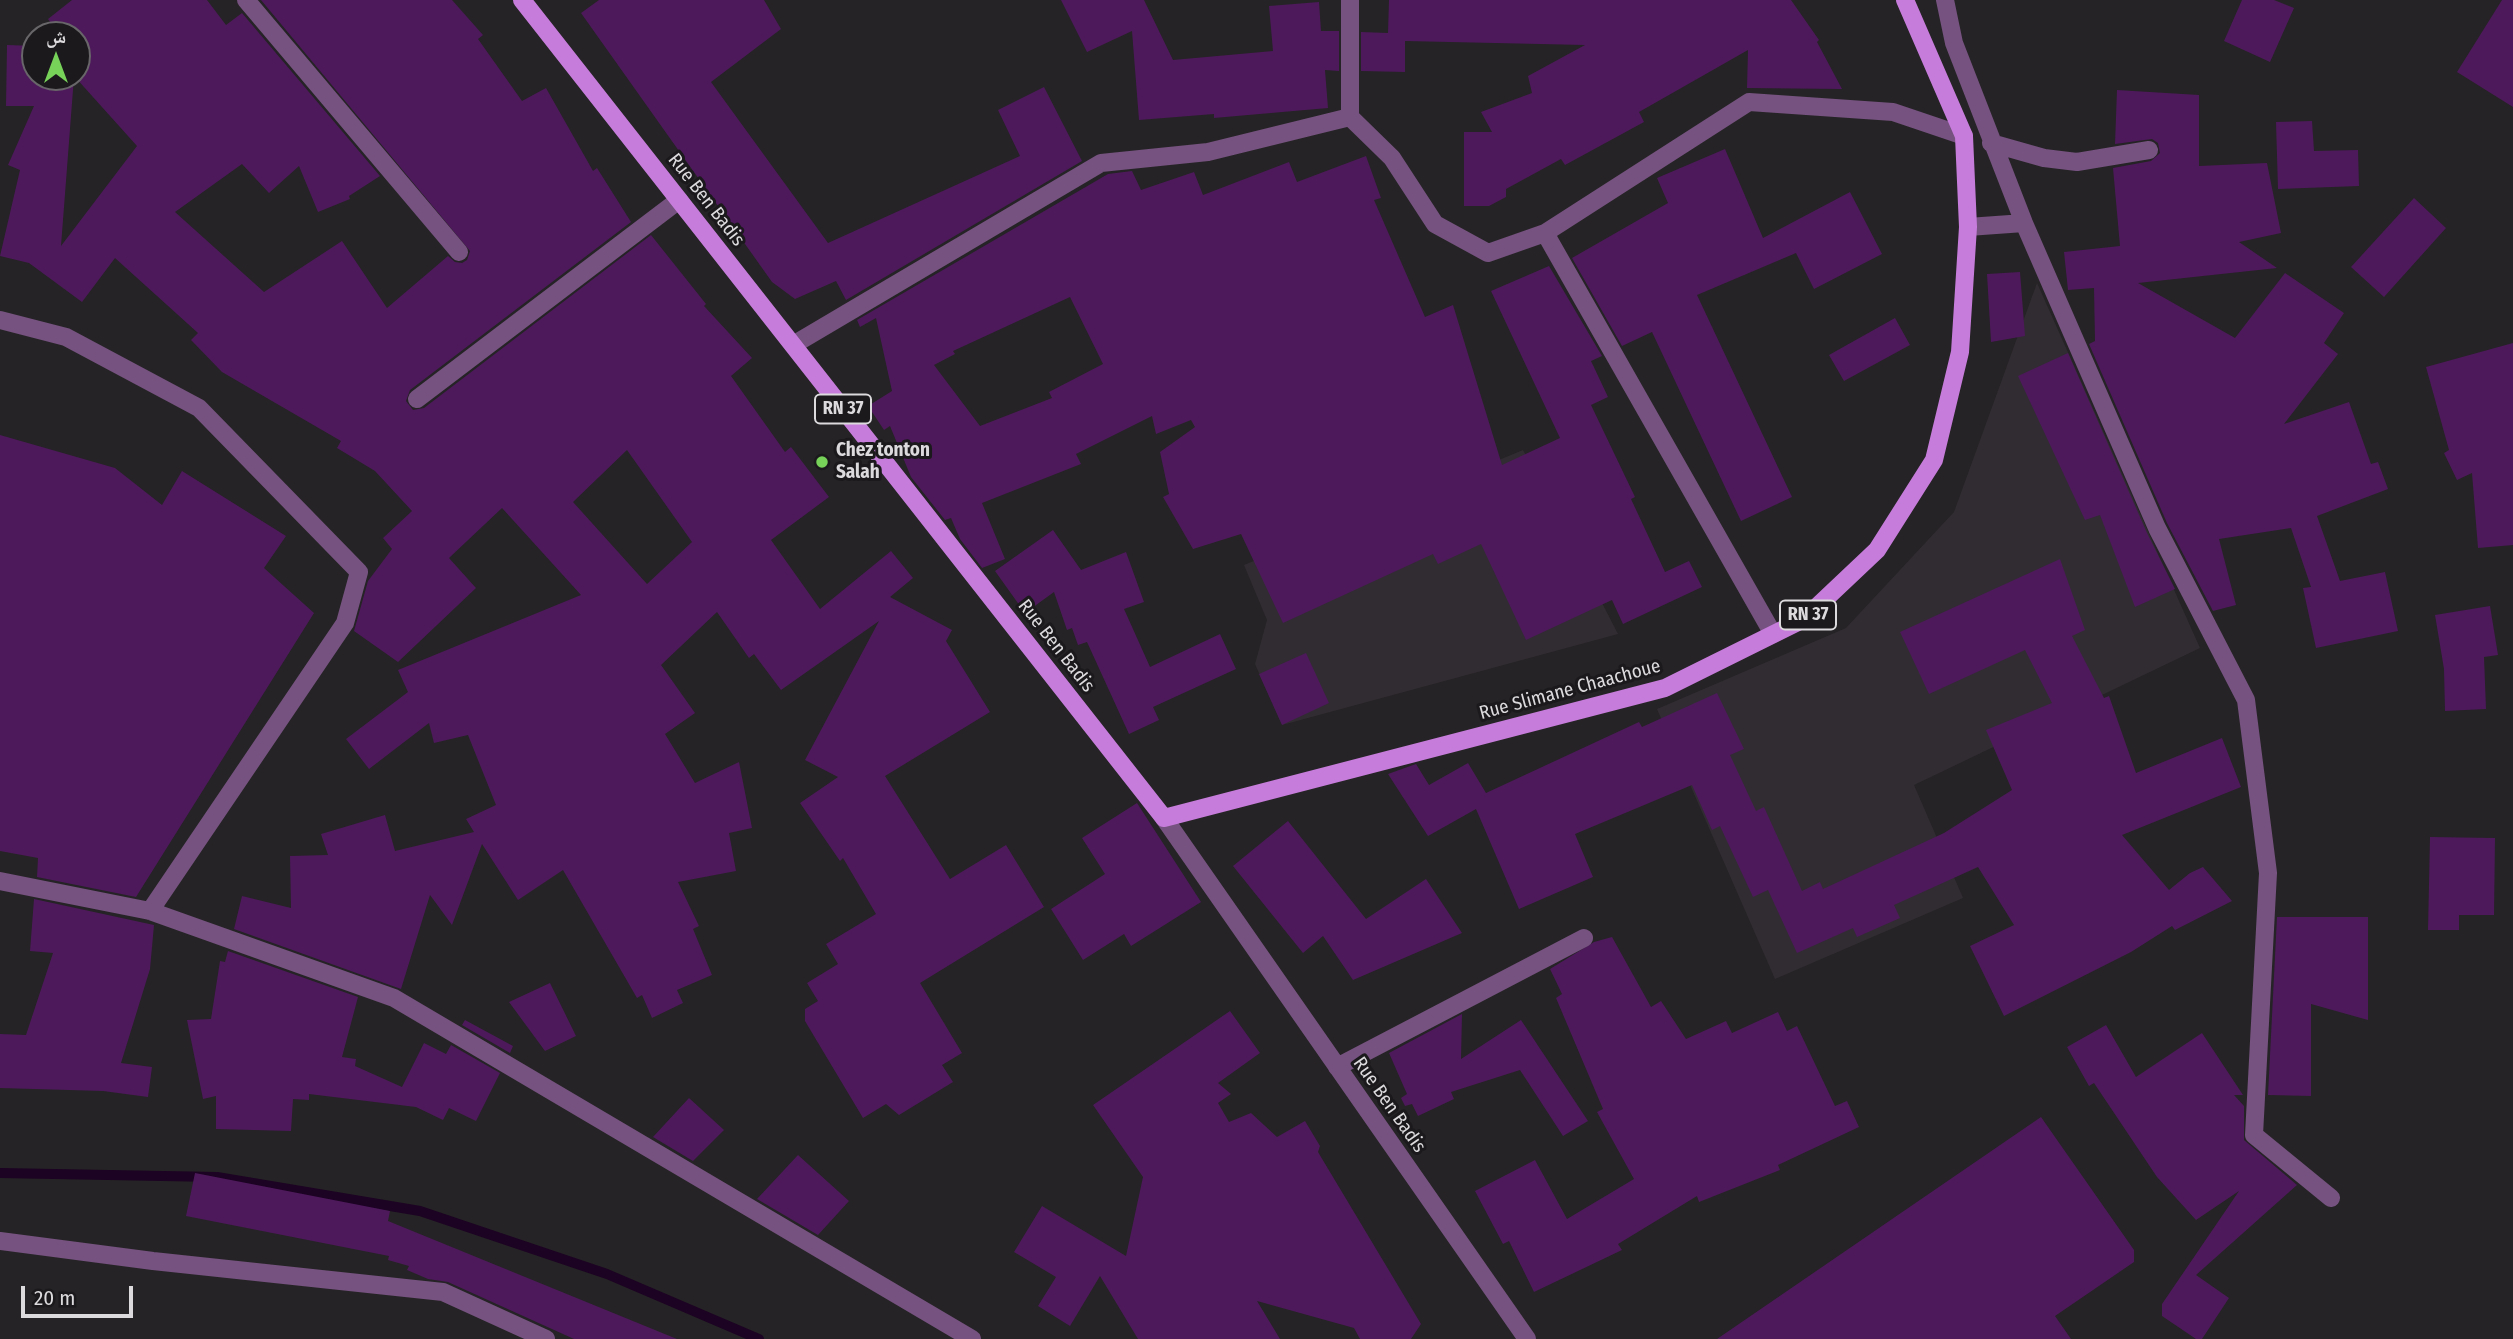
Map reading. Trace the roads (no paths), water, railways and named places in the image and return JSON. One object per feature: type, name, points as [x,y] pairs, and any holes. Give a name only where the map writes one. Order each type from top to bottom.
[{"type":"main road","name":"Rue Ben Badis","points":[[522,0],[1164,818]]},
{"type":"main road","name":"Rue Slimane Chaachoue","points":[[1164,818],[1665,688],[1804,619],[1877,550],[1934,460],[1960,352],[1968,227],[1964,136],[1905,0]]},
{"type":"street","points":[[246,0],[458,252]]},
{"type":"street","points":[[1350,0],[1350,117],[1392,158],[1435,224],[1488,253],[1545,233],[1749,102],[1893,112],[1964,136]]},
{"type":"street","points":[[1945,0],[1954,43],[1990,143],[2024,223],[2157,528],[2246,700],[2268,873],[2254,1135],[2331,1198]]},
{"type":"street","points":[[793,345],[1101,163],[1208,152],[1350,117]]},
{"type":"street","points":[[1990,143],[2043,158],[2077,162],[2149,150]]},
{"type":"street","points":[[417,399],[679,200]]},
{"type":"street","points":[[1968,227],[2024,223]]},
{"type":"street","points":[[1545,233],[1773,634]]},
{"type":"street","points":[[0,320],[66,337],[199,408],[359,572],[345,623],[150,911]]},
{"type":"street","name":"Rue Ben Badis","points":[[1164,818],[1527,1339]]},
{"type":"street","points":[[0,881],[150,911],[394,998],[972,1339]]},
{"type":"street","points":[[1337,1067],[1584,938]]},
{"type":"street","points":[[0,1241],[153,1261],[443,1292],[546,1339]]},
{"type":"waterway","points":[[0,1173],[217,1177],[420,1211],[607,1274],[759,1339]]},
{"type":"place","name":"Chez tonton Salah","points":[[822,462]]}]
